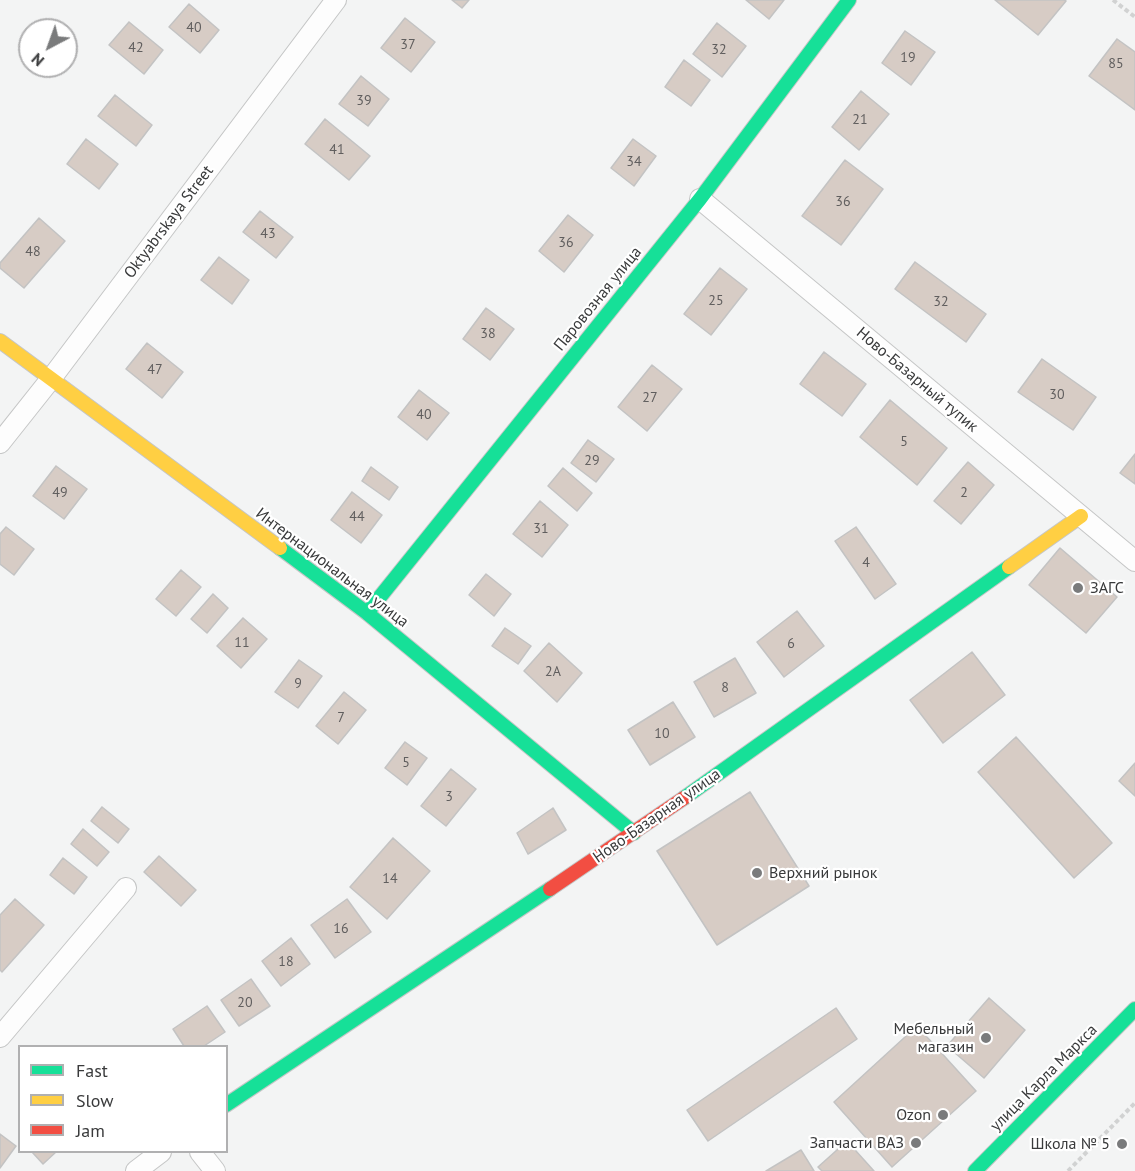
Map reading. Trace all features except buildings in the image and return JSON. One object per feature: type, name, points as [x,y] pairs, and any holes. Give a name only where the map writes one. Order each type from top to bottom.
[{"type":"street","name":"Oktyabrskaya Street","points":[[0,443],[336,0]]},
{"type":"street","name":"Паровозная улица","points":[[367,613],[700,199],[849,0]]},
{"type":"street","name":"Ново-Базарный тупик","points":[[700,199],[1135,561]]},
{"type":"street","name":"Интернациональная улица","points":[[0,341],[367,613],[634,833]]},
{"type":"street","name":"Ново-Базарная улица","points":[[228,1104],[634,833],[1081,516]]},
{"type":"street","points":[[0,1037],[126,888]]},
{"type":"street","name":"улица Карла Маркса","points":[[975,1171],[1135,1009]]},
{"type":"street","points":[[136,1171],[160,1153]]},
{"type":"street","points":[[201,1153],[215,1171]]},
{"type":"path","points":[[1113,0],[1135,17]]},
{"type":"path","points":[[1068,1171],[1135,1102]]},
{"type":"traffic: fast","points":[[367,613],[700,199],[849,0]]},
{"type":"traffic: fast","points":[[280,548],[367,613],[634,833]]},
{"type":"traffic: fast","points":[[684,798],[1009,567]]},
{"type":"traffic: fast","points":[[228,1104],[550,889]]},
{"type":"traffic: fast","points":[[975,1171],[1135,1009]]},
{"type":"traffic: slow","points":[[0,341],[280,548]]},
{"type":"traffic: slow","points":[[1009,567],[1081,516]]},
{"type":"traffic: jam","points":[[550,889],[684,798]]},
{"type":"place","name":"ЗАГС","points":[[1078,588]]},
{"type":"place","name":"Верхний рынок","points":[[757,873]]},
{"type":"place","name":"Мебельный магазин","points":[[986,1038]]},
{"type":"place","name":"Ozon","points":[[943,1115]]},
{"type":"place","name":"Запчасти ВАЗ","points":[[916,1143]]},
{"type":"place","name":"Школа № 5","points":[[1122,1144]]}]
